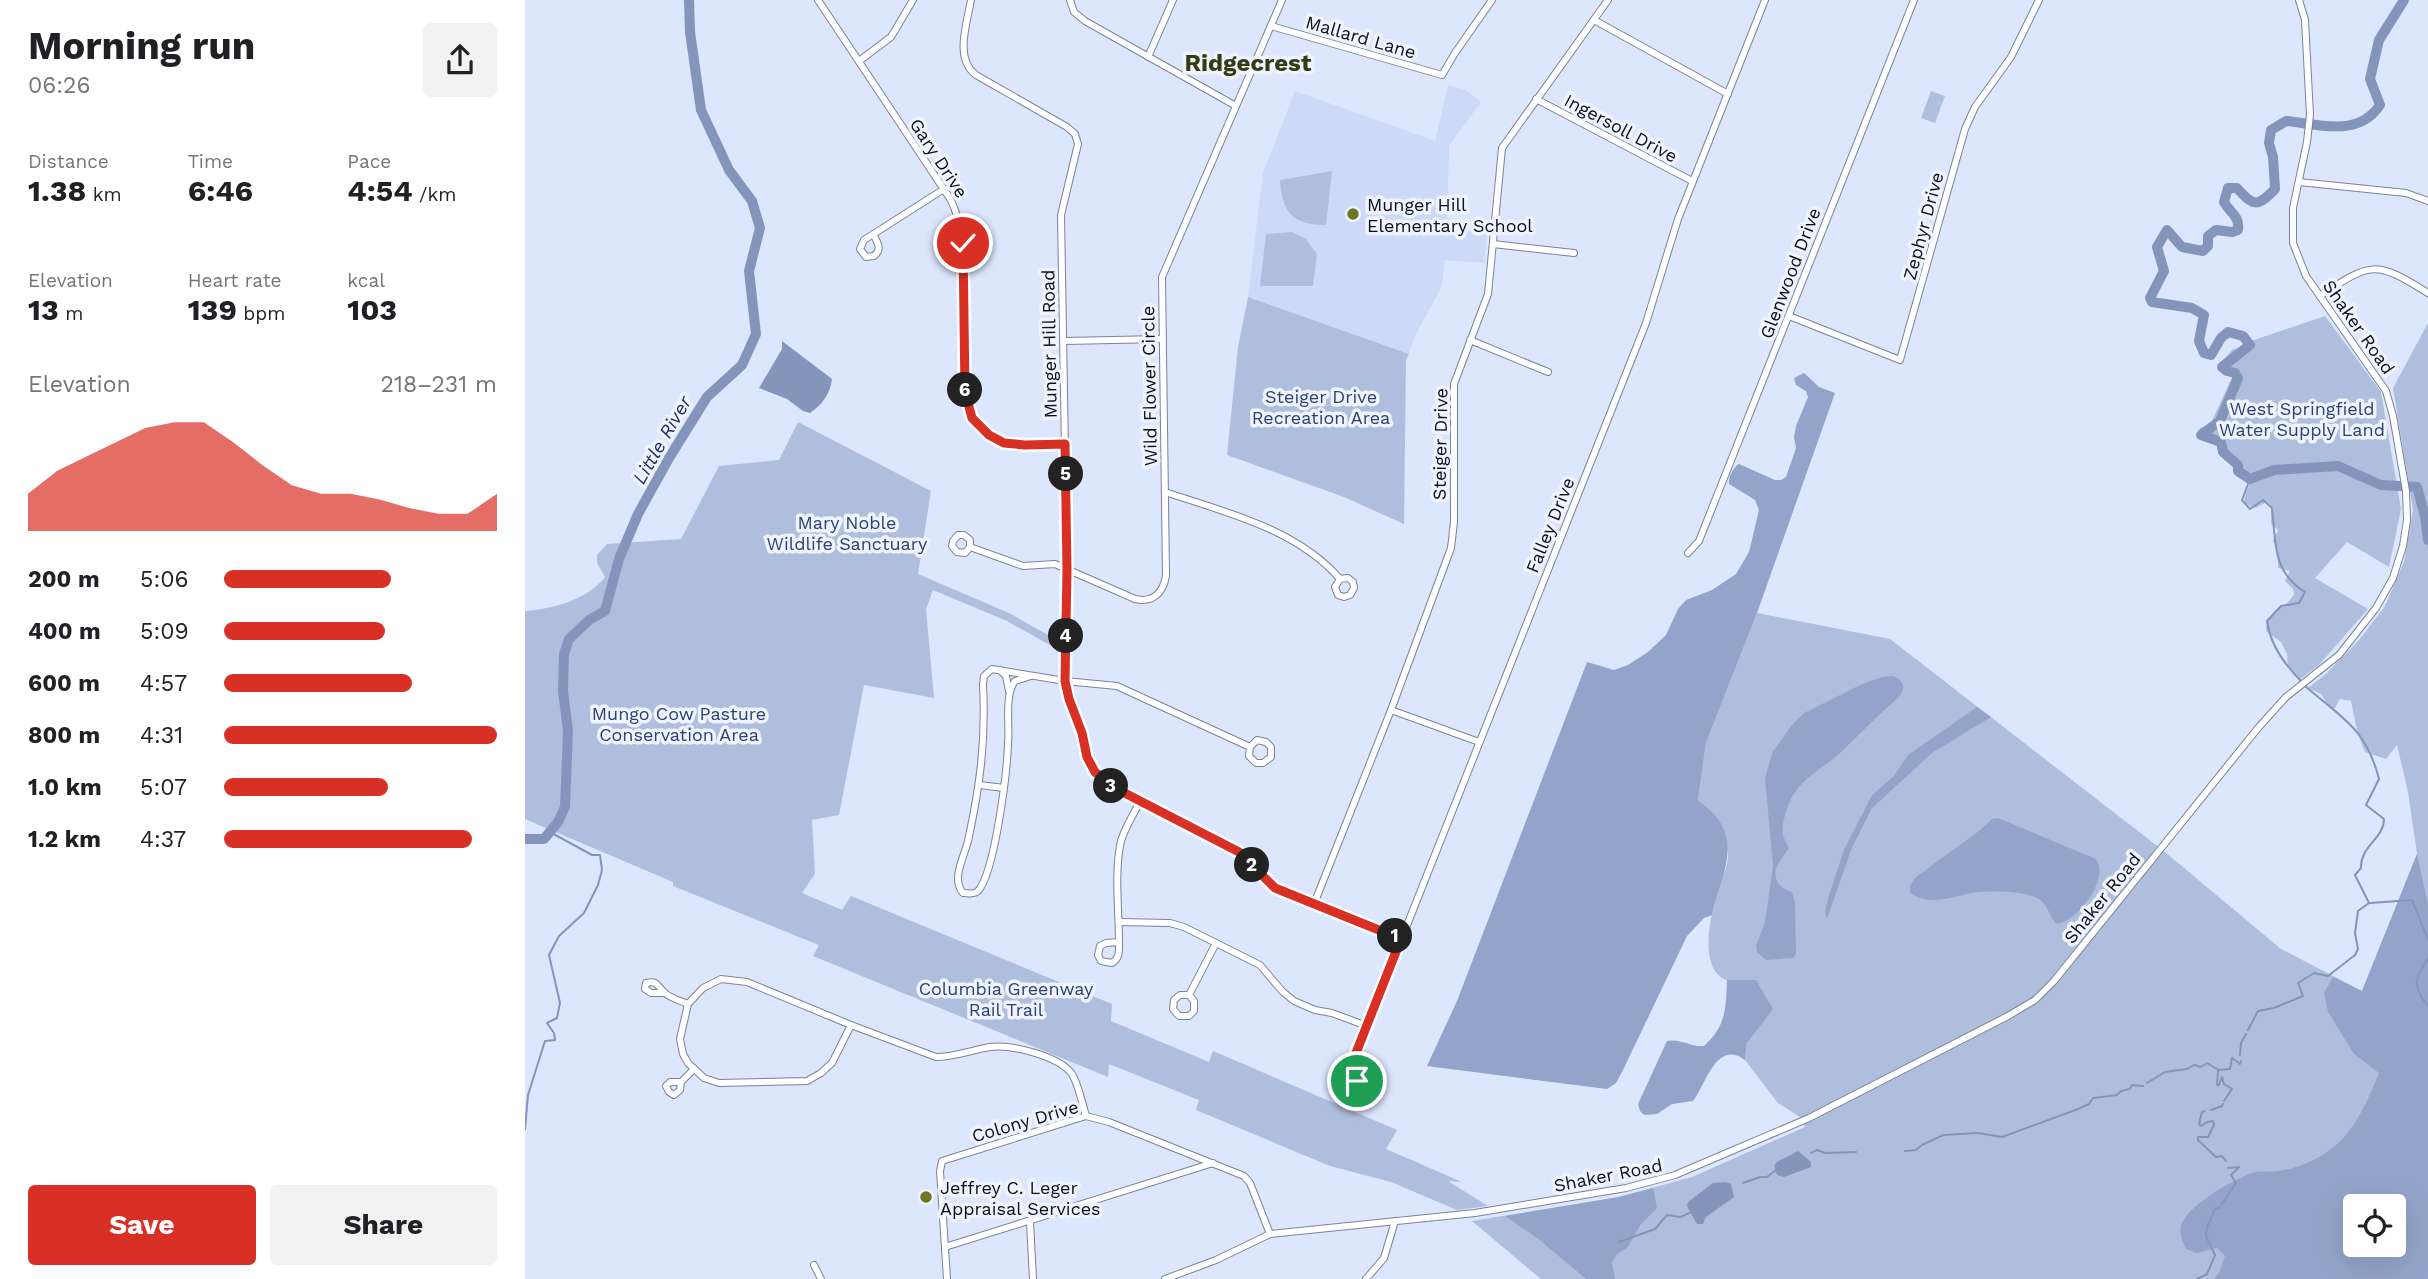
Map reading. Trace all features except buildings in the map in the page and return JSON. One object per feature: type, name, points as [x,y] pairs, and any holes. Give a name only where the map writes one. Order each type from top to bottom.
[{"type":"street","name":"Gary Drive","points":[[818,0],[944,189],[961,225],[965,392],[970,413],[984,432],[1004,443],[1065,444]]},
{"type":"street","points":[[859,61],[891,37],[913,0]]},
{"type":"street","name":"Munger Hill Road","points":[[971,0],[963,55],[966,65],[976,75],[1067,127],[1077,140],[1078,149],[1061,208],[1067,570],[1065,681],[1091,765],[1106,783],[1246,857],[1268,884],[1401,939]]},
{"type":"street","points":[[1070,0],[1074,12],[1085,21],[1236,106]]},
{"type":"street","points":[[1148,57],[1173,0]]},
{"type":"street","name":"Wild Flower Circle","points":[[970,547],[1018,564],[1052,564],[1135,599],[1145,600],[1158,594],[1166,576],[1162,277],[1282,0]]},
{"type":"street","name":"Mallard Lane","points":[[1271,26],[1442,75],[1491,0]]},
{"type":"street","name":"Steiger Drive","points":[[1314,904],[1391,710],[1451,548],[1454,522],[1454,384],[1487,294],[1502,148],[1608,0]]},
{"type":"street","name":"Falley Drive","points":[[1354,1057],[1646,323],[1692,181],[1765,0]]},
{"type":"street","name":"Glenwood Drive","points":[[1688,553],[1699,541],[1914,0]]},
{"type":"street","name":"Zephyr Drive","points":[[1789,316],[1900,360],[1965,130],[1975,107],[2011,57],[2039,0]]},
{"type":"street","name":"Shaker Road","points":[[1165,1279],[1226,1256],[1270,1234],[1494,1210],[1626,1188],[1675,1175],[1809,1118],[2008,1016],[2035,1000],[2054,981],[2258,728],[2351,641],[2385,594],[2403,546],[2407,520],[2406,491],[2392,409],[2383,385],[2301,268],[2293,243],[2292,216],[2310,117],[2305,20],[2299,0]]},
{"type":"street","points":[[1594,20],[1728,94]]},
{"type":"street","name":"Ingersoll Drive","points":[[1537,99],[1692,181]]},
{"type":"street","points":[[2299,182],[2406,193],[2428,201]]},
{"type":"street","points":[[873,234],[944,189]]},
{"type":"street","points":[[1493,244],[1574,253]]},
{"type":"street","points":[[2320,296],[2354,274],[2372,268],[2392,272],[2428,293]]},
{"type":"street","points":[[1064,341],[1162,339]]},
{"type":"street","points":[[1470,340],[1548,372]]},
{"type":"street","points":[[1165,492],[1247,521],[1283,537],[1320,559],[1340,579]]},
{"type":"street","points":[[999,669],[1006,676],[1010,693],[1004,788],[997,829],[982,882],[978,891],[972,894],[963,893],[958,886],[958,878],[980,785],[983,761],[983,684],[988,671],[999,669],[1127,689],[1249,747]]},
{"type":"street","points":[[1010,693],[1016,681],[1031,676]]},
{"type":"street","points":[[1391,710],[1479,742]]},
{"type":"street","points":[[980,785],[1004,788]]},
{"type":"street","points":[[1119,942],[1121,841],[1140,801]]},
{"type":"street","points":[[1119,922],[1170,923],[1184,927],[1260,965],[1294,1001],[1367,1026]]},
{"type":"street","points":[[1189,996],[1216,943]]},
{"type":"street","points":[[851,1026],[832,1063],[807,1081],[719,1083],[704,1078],[694,1069],[683,1055],[680,1039],[688,1004],[713,982],[735,980],[761,987],[851,1026],[936,1057],[992,1046],[1015,1047],[1032,1052],[1071,1073],[1086,1116]]},
{"type":"street","points":[[664,993],[688,1004]]},
{"type":"street","points":[[681,1082],[694,1069]]},
{"type":"street","name":"Colony Drive","points":[[947,1279],[940,1171],[942,1161],[1086,1116],[1097,1117],[1247,1179],[1270,1234]]},
{"type":"street","points":[[945,1247],[1213,1163]]},
{"type":"street","points":[[1366,1279],[1384,1258],[1395,1221]]},
{"type":"street","points":[[1030,1222],[1033,1279]]},
{"type":"street","points":[[814,1265],[821,1279]]},
{"type":"shaded area","name":"Munger Hill Elementary School","points":[[1448,85],[1466,90],[1481,102],[1449,146],[1447,228],[1487,233],[1484,263],[1445,260],[1442,286],[1414,338],[1409,354],[1248,297],[1263,173],[1295,91],[1435,141]]},
{"type":"shaded area","points":[[782,341],[832,379],[825,398],[810,413],[787,399],[759,388],[782,349]]},
{"type":"shaded area","points":[[1804,373],[1819,387],[1835,393],[1757,613],[1706,743],[1698,800],[1718,819],[1727,843],[1726,867],[1712,915],[1704,918],[1687,936],[1623,1070],[1616,1083],[1607,1089],[1427,1066],[1457,1001],[1587,662],[1614,670],[1628,665],[1648,652],[1666,635],[1678,609],[1686,600],[1712,590],[1736,574],[1749,552],[1759,510],[1755,500],[1729,484],[1730,476],[1739,464],[1775,480],[1786,477],[1796,448],[1796,426],[1808,397],[1806,391],[1796,385],[1794,378]]},
{"type":"shaded area","points":[[1893,676],[1903,684],[1900,696],[1840,753],[1801,784],[1790,801],[1783,827],[1783,835],[1789,848],[1777,866],[1775,876],[1781,886],[1792,892],[1795,903],[1796,954],[1793,958],[1766,960],[1757,952],[1756,946],[1765,922],[1773,866],[1765,778],[1773,751],[1804,713],[1862,684]]},
{"type":"shaded area","points":[[1977,707],[1991,717],[1932,753],[1872,808],[1851,850],[1827,919],[1825,911],[1844,850],[1872,795],[1894,776],[1908,755]]},
{"type":"shaded area","points":[[1998,818],[2096,859],[2099,868],[2094,889],[2072,917],[2056,923],[2040,900],[2016,893],[1978,892],[1927,900],[1910,893],[1910,885],[1916,877],[1992,819]]},
{"type":"shaded area","points":[[2417,854],[2428,904],[2428,1279],[2214,1279],[2225,1256],[2217,1248],[2196,1253],[2186,1249],[2181,1230],[2187,1215],[2215,1192],[2247,1175],[2290,1169],[2322,1155],[2336,1145],[2352,1127],[2379,1073],[2354,1054],[2328,1012],[2324,993],[2333,977],[2362,991]]},
{"type":"shaded area","points":[[1727,980],[1756,980],[1773,1009],[1747,1043],[1745,1060],[1735,1055],[1726,1055],[1713,1067],[1693,1101],[1672,1104],[1657,1114],[1644,1115],[1638,1104],[1667,1041],[1704,1046],[1711,1039],[1721,1024]]},
{"type":"shaded area","points":[[1798,1151],[1811,1162],[1811,1167],[1784,1177],[1777,1175],[1774,1166],[1777,1162]]},
{"type":"shaded area","points":[[1713,1183],[1731,1184],[1734,1197],[1706,1217],[1703,1224],[1697,1224],[1687,1206],[1688,1202]]},
{"type":"shaded area","points":[[1653,1188],[1657,1208],[1641,1224],[1628,1247],[1617,1254],[1612,1263],[1615,1279],[1586,1279],[1537,1238],[1505,1216],[1619,1197]]},
{"type":"green space","points":[[1931,91],[1945,96],[1935,123],[1921,118]]},
{"type":"green space","points":[[1332,171],[1326,225],[1305,222],[1291,215],[1283,201],[1280,180]]},
{"type":"green space","points":[[1292,232],[1306,239],[1317,254],[1313,286],[1260,286],[1266,234]]},
{"type":"green space","name":"Steiger Drive Recreation Area","points":[[1248,297],[1409,354],[1406,360],[1404,524],[1344,497],[1227,455],[1238,347]]},
{"type":"green space","name":"West Springfield Water Supply Land","points":[[2325,316],[2381,392],[2401,509],[2389,567],[2347,542],[2315,578],[2368,609],[2319,665],[2299,680],[2288,667],[2287,654],[2281,642],[2266,631],[2273,614],[2294,594],[2285,581],[2290,571],[2278,568],[2278,550],[2273,541],[2278,530],[2271,524],[2271,506],[2267,502],[2255,508],[2246,504],[2244,499],[2251,480],[2231,464],[2218,442],[2200,439],[2197,434],[2200,428],[2210,425],[2233,375],[2221,371],[2218,366],[2233,349]]},
{"type":"green space","points":[[2428,323],[2428,1279],[1541,1279],[1472,1221],[1619,1197],[1692,1177],[1805,1127],[1800,1117],[1778,1103],[1745,1060],[1756,980],[1729,981],[1719,975],[1712,965],[1709,953],[1710,924],[1728,856],[1726,839],[1720,825],[1698,800],[1706,743],[1757,613],[1890,639],[2165,852],[2281,949],[2362,991],[2417,854],[2408,792],[2397,745],[2386,759],[2365,752],[2351,701],[2340,699],[2335,708],[2331,709],[2321,694],[2308,688],[2359,640],[2385,606],[2404,562],[2413,510],[2393,388]]},
{"type":"green space","points":[[798,422],[931,491],[918,574],[1009,613],[1062,643],[1062,652],[1007,621],[933,590],[926,609],[934,698],[864,685],[839,815],[812,820],[815,874],[802,893],[842,910],[851,896],[1112,1004],[1111,1021],[1209,1062],[1213,1051],[1397,1130],[1386,1149],[1462,1182],[1448,1181],[1488,1206],[1457,1210],[1391,1182],[1330,1166],[1196,1110],[1199,1100],[1109,1064],[1108,1077],[813,956],[819,945],[673,886],[673,882],[525,819],[525,611],[569,602],[598,585],[605,577],[597,563],[597,555],[607,544],[681,539],[719,466],[779,460]]},
{"type":"waterway","name":"Little River","points":[[525,839],[544,839],[558,822],[565,807],[568,731],[563,691],[564,654],[569,639],[589,620],[605,611],[619,559],[638,514],[707,397],[742,365],[756,334],[749,271],[760,228],[752,201],[729,170],[701,110],[690,32],[689,0]]},
{"type":"waterway","points":[[2404,0],[2379,40],[2370,79],[2380,105],[2361,122],[2349,125],[2324,126],[2286,121],[2271,130],[2269,143],[2273,157],[2275,189],[2264,199],[2255,202],[2237,188],[2228,188],[2224,202],[2236,218],[2238,230],[2216,230],[2208,236],[2208,246],[2203,251],[2182,247],[2167,230],[2157,247],[2164,271],[2150,298],[2152,302],[2192,308],[2204,315],[2199,341],[2204,353],[2211,355],[2228,332],[2243,336],[2250,345],[2222,367],[2235,373],[2238,378],[2220,421],[2201,435],[2221,442],[2223,452],[2238,465],[2238,471],[2250,479],[2274,470],[2338,466],[2381,485],[2417,487],[2428,540]]},
{"type":"waterway","points":[[2250,479],[2242,500],[2250,509],[2263,500],[2272,508],[2275,544],[2281,566],[2294,584],[2305,592],[2299,603],[2281,606],[2267,621],[2279,654],[2301,681]]},
{"type":"waterway","points":[[2248,1030],[2258,1011],[2274,1008],[2303,996],[2298,983],[2314,973],[2328,976],[2355,955],[2358,949],[2355,933],[2358,911],[2369,903],[2355,875],[2361,868],[2364,854],[2383,826],[2384,819],[2366,805],[2379,779],[2367,747],[2351,725],[2305,686]]},
{"type":"waterway","points":[[525,1129],[528,1095],[545,1041],[555,1040],[547,1023],[557,1018],[560,1003],[549,955],[559,936],[584,913],[598,885],[602,870],[600,855],[592,855],[550,832]]},
{"type":"waterway","points":[[2370,903],[2412,900],[2428,940]]},
{"type":"waterway","points":[[2428,959],[2417,982],[2419,993],[2428,1006]]},
{"type":"waterway","points":[[2240,1055],[2241,1043],[2246,1034]]},
{"type":"waterway","points":[[2224,1101],[2232,1089],[2224,1084],[2222,1077],[2217,1085],[2218,1070],[2230,1069],[2232,1058],[2240,1064],[2241,1061]]},
{"type":"waterway","points":[[2147,1083],[2165,1072],[2187,1069],[2194,1065],[2201,1067],[2207,1063],[2217,1069]]},
{"type":"waterway","points":[[1905,1151],[1916,1150],[1943,1135],[1978,1133],[2002,1137],[2078,1109],[2089,1104],[2093,1098],[2117,1095],[2130,1089],[2132,1085],[2143,1086]]},
{"type":"waterway","points":[[2211,1110],[2223,1104]]},
{"type":"waterway","points":[[2205,1111],[2202,1112],[2199,1124],[2201,1126],[2213,1121],[2214,1125],[2208,1137],[2198,1137],[2198,1140],[2216,1157],[2222,1156],[2226,1161]]},
{"type":"waterway","points":[[1811,1153],[1817,1150],[1825,1153],[1856,1152]]},
{"type":"waterway","points":[[2197,1279],[2207,1274],[2215,1255],[2206,1236],[2207,1227],[2215,1209],[2220,1207],[2236,1183],[2231,1175],[2239,1167],[2228,1168]]},
{"type":"waterway","points":[[1743,1183],[1767,1177],[1776,1170]]},
{"type":"waterway","points":[[1619,1242],[1655,1229],[1667,1215],[1681,1217],[1691,1212]]},
{"type":"place","name":"Munger Hill Elementary School","points":[[1353,214]]},
{"type":"place","name":"Jeffrey C. Leger Appraisal Services","points":[[926,1197]]},
{"type":"district","name":"Ridgecrest","points":[[1248,63]]},
{"type":"route","points":[[963,243],[965,392],[972,418],[989,435],[1004,443],[1065,444],[1065,681],[1087,757],[1106,783],[1231,847],[1246,857],[1268,884],[1401,939],[1350,1068],[1352,1077],[1357,1081]]},
{"type":"park label","name":"Mary Noble Wildlife Sanctuary","points":[[847,532]]},
{"type":"park label","name":"Mungo Cow Pasture Conservation Area","points":[[679,723]]},
{"type":"park label","name":"Columbia Greenway Rail Trail","points":[[1006,998]]}]
